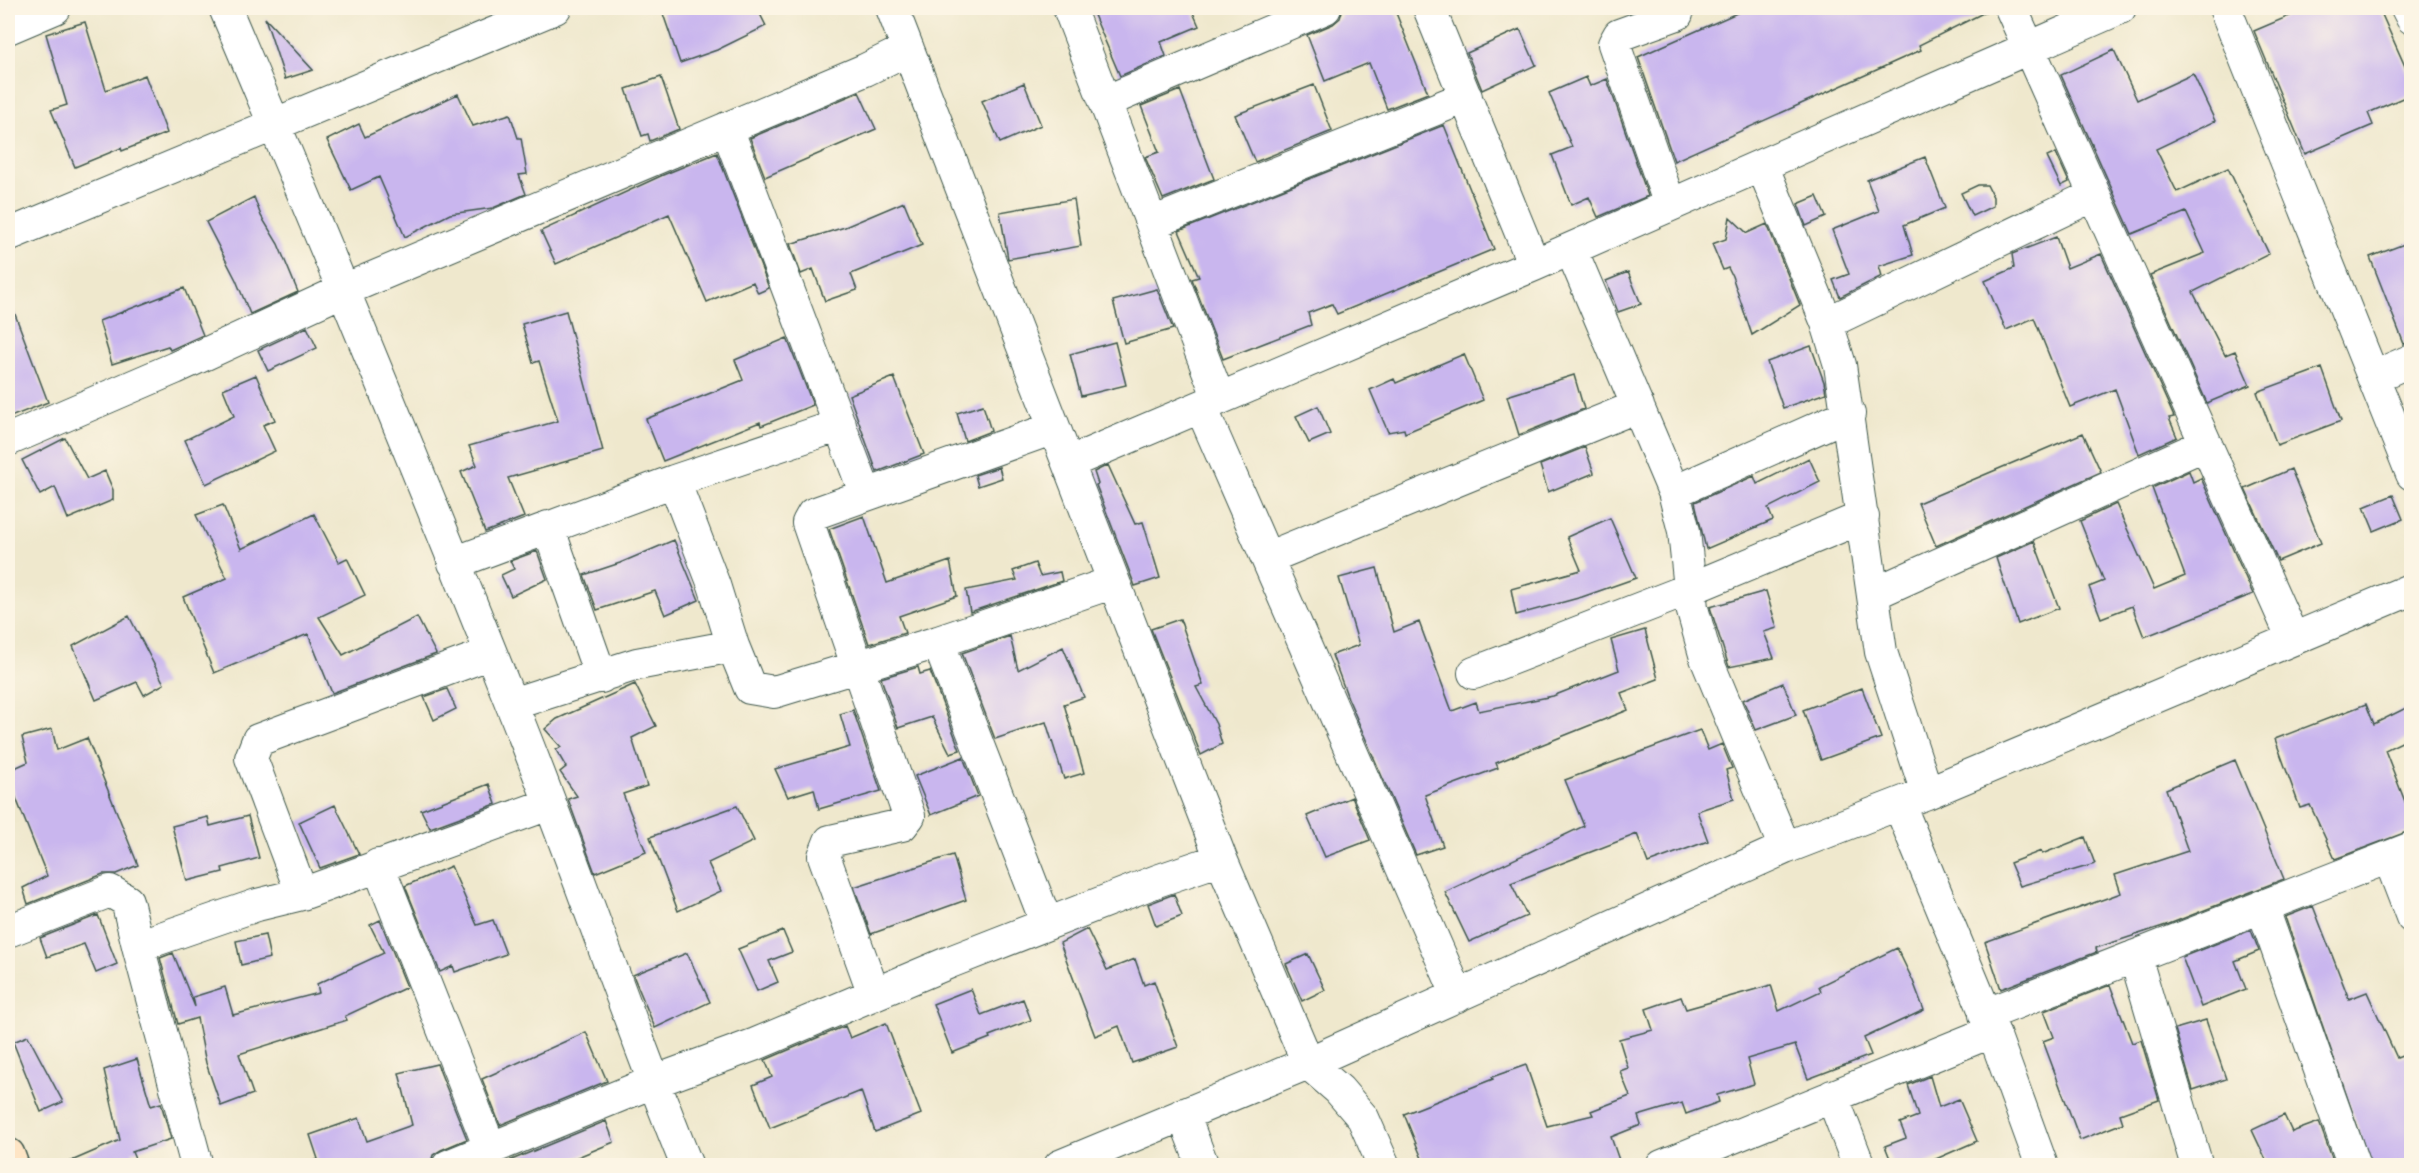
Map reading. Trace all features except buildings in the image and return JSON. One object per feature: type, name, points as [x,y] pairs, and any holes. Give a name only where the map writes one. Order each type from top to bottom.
[{"type":"street","points":[[225,8],[344,290],[512,704],[653,1082],[687,1166]]},
{"type":"street","points":[[8,235],[555,8]]},
{"type":"street","points":[[892,8],[1221,859],[1308,1063],[1339,1090],[1363,1118],[1384,1166]]},
{"type":"street","points":[[1069,8],[1152,223],[1210,403],[1267,558],[1458,996]]},
{"type":"street","points":[[1105,102],[1325,8]]},
{"type":"street","points":[[2011,8],[2293,639]]},
{"type":"street","points":[[1068,463],[1571,249],[2120,8]]},
{"type":"street","points":[[2407,8],[2412,18]]},
{"type":"street","points":[[1437,10],[1466,97],[1534,265]]},
{"type":"street","points":[[1670,206],[1614,44],[1619,34],[1681,10]]},
{"type":"street","points":[[2236,11],[2373,377],[2412,474]]},
{"type":"street","points":[[8,440],[175,368],[344,290],[908,50]]},
{"type":"street","points":[[1152,223],[1466,97]]},
{"type":"street","points":[[727,128],[866,495]]},
{"type":"street","points":[[1762,165],[1827,323],[1840,365],[1849,414],[1877,629],[1913,798],[1989,1023],[2042,1166]]},
{"type":"street","points":[[1827,323],[2094,195]]},
{"type":"street","points":[[1571,249],[1674,492],[1684,531],[1692,608],[1706,658],[1785,848]]},
{"type":"street","points":[[2373,377],[2412,360]]},
{"type":"street","points":[[1267,558],[1638,406]]},
{"type":"street","points":[[1674,492],[1849,414]]},
{"type":"street","points":[[454,564],[674,481],[840,425]]},
{"type":"street","points":[[874,994],[824,856],[830,841],[902,825],[909,816],[808,523],[813,514],[1054,428]]},
{"type":"street","points":[[1873,594],[2206,444]]},
{"type":"street","points":[[674,481],[750,688],[774,692],[938,642],[1114,582]]},
{"type":"street","points":[[1474,673],[1690,589],[1863,517]]},
{"type":"street","points":[[548,527],[601,677]]},
{"type":"street","points":[[1067,1164],[1183,1113],[1308,1063],[1785,848],[1913,798],[2412,589]]},
{"type":"street","points":[[938,642],[1047,924]]},
{"type":"street","points":[[512,704],[637,664],[733,646]]},
{"type":"street","points":[[302,894],[251,758],[258,740],[490,653]]},
{"type":"street","points":[[138,946],[258,905],[302,894],[549,804]]},
{"type":"street","points":[[1662,1166],[1702,1158],[2135,956],[2400,852],[2412,917]]},
{"type":"street","points":[[448,1166],[653,1082],[756,1044],[1047,924],[1221,859]]},
{"type":"street","points":[[378,865],[490,1148]]},
{"type":"street","points":[[8,931],[110,891],[127,901],[197,1166]]},
{"type":"street","points":[[2262,906],[2354,1166]]},
{"type":"street","points":[[2135,956],[2197,1166]]},
{"type":"street","points":[[1832,1096],[1859,1166]]},
{"type":"street","points":[[1183,1113],[1203,1166]]},
{"type":"street","points":[[8,1155],[12,1166]]}]
